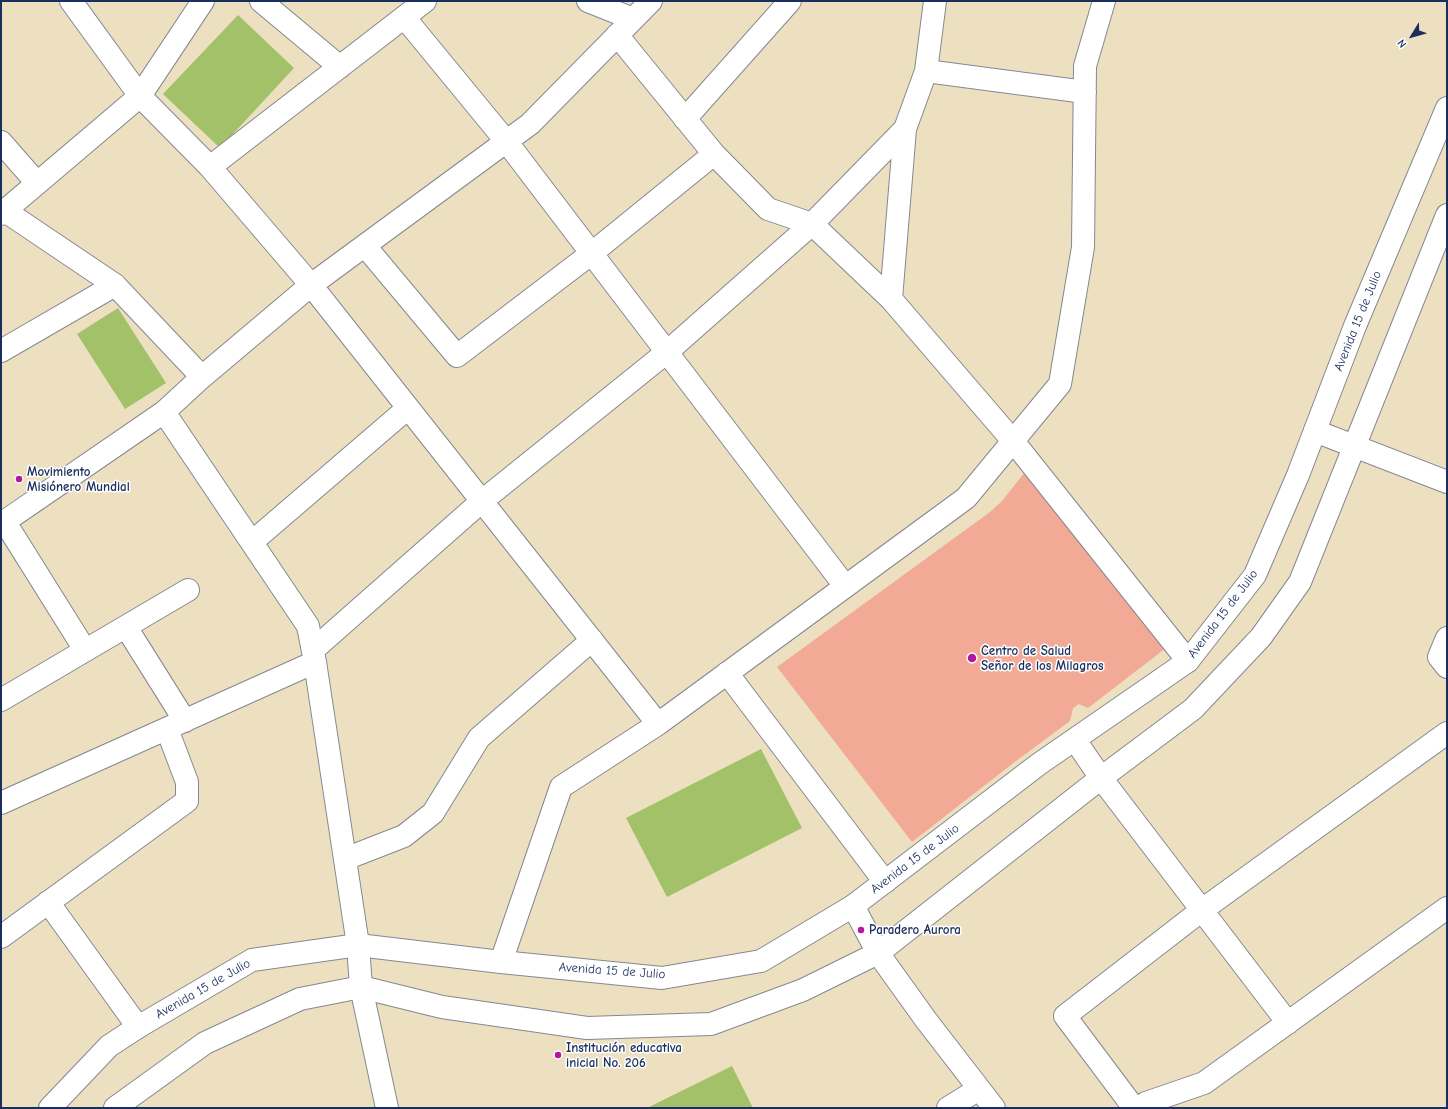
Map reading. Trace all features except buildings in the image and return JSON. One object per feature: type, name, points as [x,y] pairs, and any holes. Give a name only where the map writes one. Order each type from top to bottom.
[{"type":"street","points":[[71,1],[140,96],[210,167],[311,285],[658,724]]},
{"type":"street","points":[[202,377],[115,285],[3,212],[140,96],[203,1]]},
{"type":"street","points":[[261,1],[340,67]]},
{"type":"street","points":[[210,167],[425,1]]},
{"type":"street","points":[[588,1],[633,20]]},
{"type":"street","points":[[85,650],[3,523],[164,412],[202,377],[311,285],[530,124],[651,1]]},
{"type":"street","points":[[685,119],[790,1]]},
{"type":"street","points":[[891,299],[904,129],[926,71],[935,1]]},
{"type":"street","points":[[501,962],[561,787],[658,724],[966,498],[1060,384],[1084,247],[1085,66],[1104,1]]},
{"type":"street","points":[[404,17],[506,141],[845,586]]},
{"type":"street","points":[[617,36],[714,154],[768,209],[812,224],[891,299],[1013,441],[1188,661]]},
{"type":"street","points":[[926,71],[1085,92]]},
{"type":"street","name":"Avenida 15 de Julio","points":[[50,1108],[109,1046],[138,1027],[252,960],[358,945],[501,962],[662,978],[761,961],[853,906],[1039,764],[1188,661],[1255,576],[1298,475],[1355,326],[1447,108]]},
{"type":"street","points":[[1,803],[176,725],[314,656],[482,501],[667,352],[812,224],[904,129]]},
{"type":"street","points":[[1,142],[37,183]]},
{"type":"street","points":[[365,246],[457,356],[592,253],[714,154]]},
{"type":"street","points":[[115,1108],[205,1043],[300,999],[361,987],[442,1007],[586,1028],[711,1024],[803,990],[878,953],[1101,778],[1193,709],[1261,637],[1300,582],[1447,215]]},
{"type":"street","points":[[1,351],[115,285]]},
{"type":"street","points":[[252,542],[408,408]]},
{"type":"street","points":[[164,412],[308,626],[314,656],[358,945],[361,987],[387,1108]]},
{"type":"street","points":[[1315,431],[1447,482]]},
{"type":"street","points":[[1,700],[188,590]]},
{"type":"street","points":[[1,937],[187,801],[187,782],[176,725],[126,627]]},
{"type":"street","points":[[1447,638],[1439,657],[1447,667]]},
{"type":"street","points":[[345,859],[404,836],[433,813],[479,738],[592,640]]},
{"type":"street","points":[[727,673],[885,882]]},
{"type":"street","points":[[1134,1108],[1065,1016],[1202,910],[1447,733]]},
{"type":"street","points":[[1075,740],[1101,778],[1288,1023]]},
{"type":"street","points":[[48,902],[138,1027]]},
{"type":"street","points":[[853,906],[878,953],[994,1108]]},
{"type":"street","points":[[1138,1108],[1146,1103],[1204,1084],[1447,908]]},
{"type":"street","points":[[948,1108],[979,1089]]},
{"type":"green space","points":[[238,15],[294,68],[220,148],[163,94]]},
{"type":"green space","points":[[118,308],[166,383],[125,409],[77,334]]},
{"type":"green space","points":[[761,749],[802,828],[667,897],[626,818]]},
{"type":"green space","points":[[732,1066],[753,1108],[647,1108]]},
{"type":"place","name":"Movimiento Misiónero Mundial","points":[[19,479]]},
{"type":"place","name":"Centro de Salud Señor de los Milagros","points":[[972,658]]},
{"type":"place","name":"Paradero Aurora","points":[[861,930]]},
{"type":"place","name":"Institución educativa inicial No. 206","points":[[558,1055]]}]
